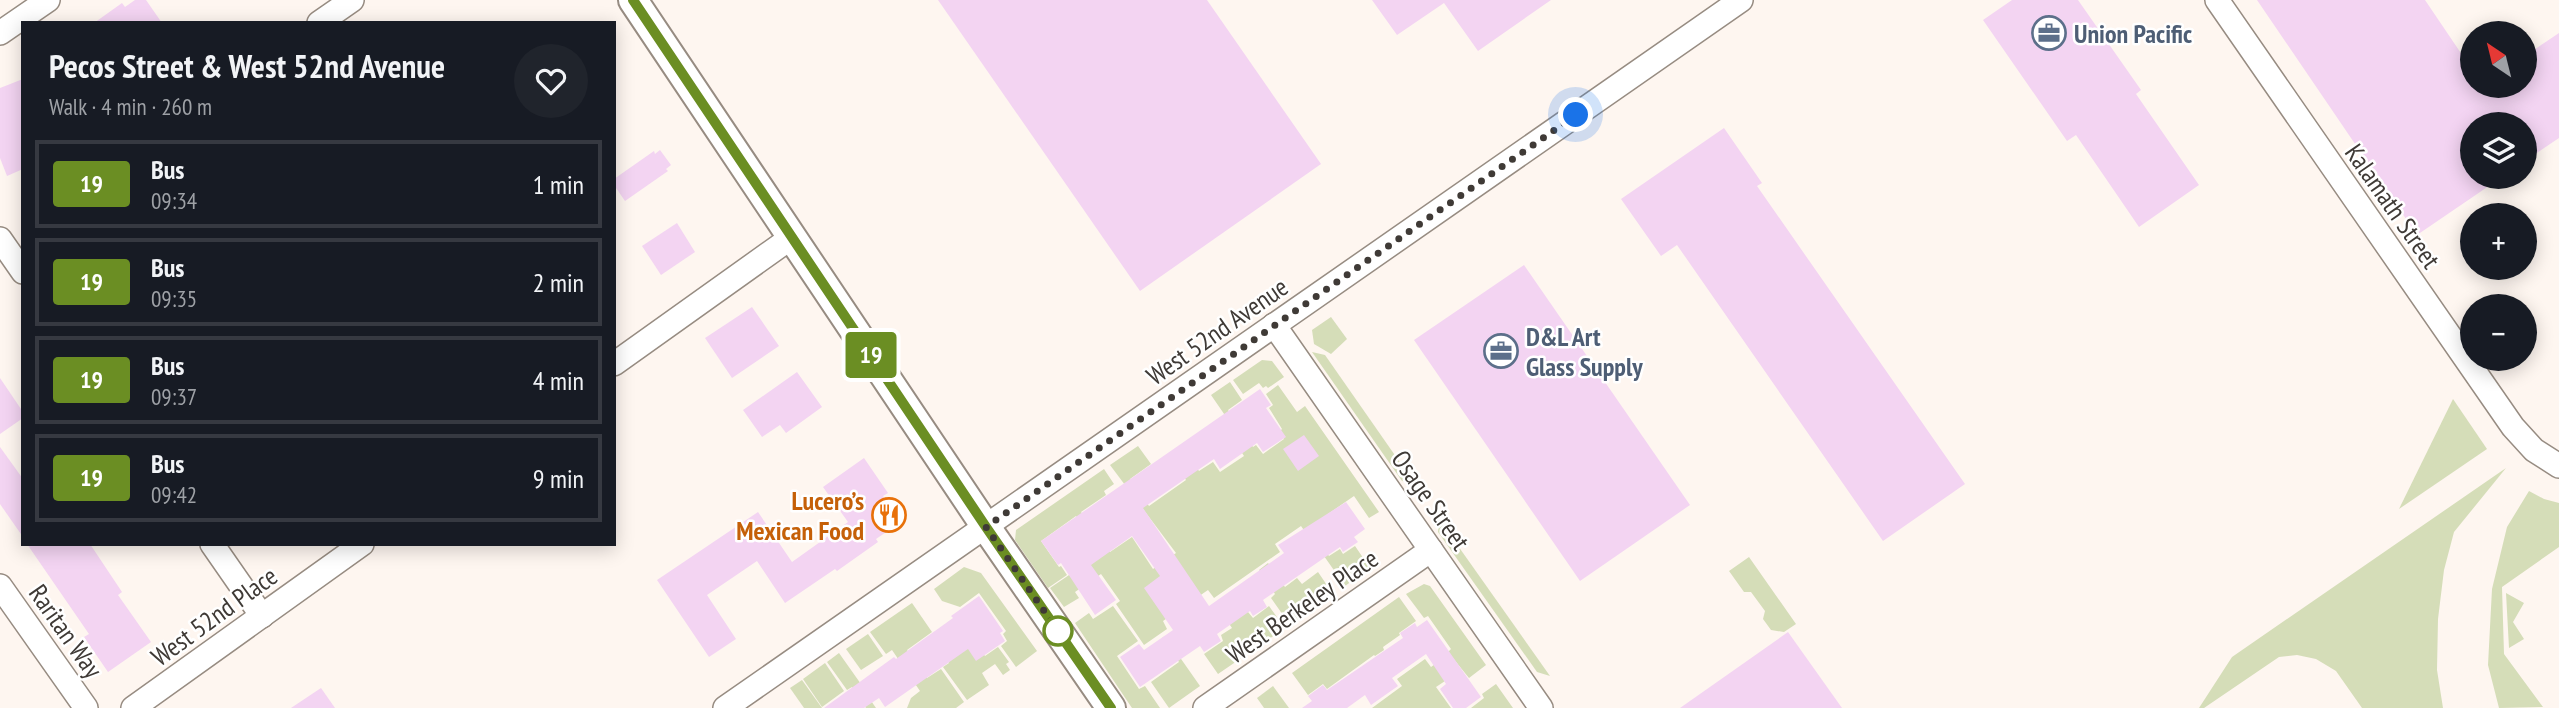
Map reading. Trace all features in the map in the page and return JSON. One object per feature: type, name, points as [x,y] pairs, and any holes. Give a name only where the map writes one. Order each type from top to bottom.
[{"type":"main road","points":[[633,0],[986,527],[1111,708]]},
{"type":"street","points":[[0,33],[48,0]]},
{"type":"street","points":[[322,21],[352,0]]},
{"type":"street","name":"West 52nd Avenue","points":[[725,708],[1741,0]]},
{"type":"street","name":"Kalamath Street","points":[[2217,0],[2512,427],[2534,450],[2559,466]]},
{"type":"street","points":[[616,362],[792,237]]},
{"type":"street","points":[[0,239],[21,269]]},
{"type":"street","name":"Osage Street","points":[[1274,325],[1541,708]]},
{"type":"street","points":[[213,546],[262,616]]},
{"type":"street","name":"West 52nd Place","points":[[133,708],[359,546]]},
{"type":"street","name":"West Berkeley Place","points":[[1205,708],[1431,550]]},
{"type":"street","name":"Raritan Way","points":[[0,586],[86,708]]},
{"type":"green space","points":[[1331,317],[1347,339],[1331,354],[1314,344],[1312,330]]},
{"type":"green space","points":[[1312,352],[1325,355],[1415,484],[1402,481]]},
{"type":"green space","points":[[1262,360],[1272,361],[1284,377],[1268,388],[1263,388],[1259,383],[1243,394],[1233,380]]},
{"type":"green space","points":[[1230,382],[1242,400],[1228,410],[1245,434],[1240,437],[1211,395]]},
{"type":"green space","points":[[1278,385],[1297,412],[1305,406],[1379,512],[1369,518],[1354,496],[1328,514],[1308,536],[1301,526],[1275,544],[1280,552],[1214,598],[1208,590],[1163,621],[1167,629],[1144,645],[1116,604],[1120,601],[1101,574],[1075,592],[1079,598],[1064,607],[1050,588],[1091,560],[1100,539],[1110,552],[1132,537],[1153,569],[1176,553],[1110,465],[1138,446],[1151,464],[1130,479],[1149,506],[1186,480],[1168,454],[1181,445],[1199,471],[1213,462],[1220,472],[1244,456],[1235,442],[1245,435],[1253,447],[1256,445],[1263,454],[1284,439],[1280,431],[1282,429],[1269,408],[1273,405],[1266,394]]},
{"type":"green space","points":[[2453,399],[2487,449],[2399,509]]},
{"type":"green space","points":[[2506,468],[2454,532],[2444,570],[2438,619],[2437,670],[2443,708],[2362,708],[2336,671],[2316,659],[2297,655],[2279,657],[2204,708],[2199,708],[2232,657]]},
{"type":"green space","points":[[1104,469],[1114,484],[1104,491],[1106,495],[1081,512],[1099,538],[1094,541],[1076,516],[1041,541],[1067,575],[1048,588],[1015,540],[1016,530]]},
{"type":"green space","points":[[2529,491],[2559,503],[2559,547],[2502,587],[2504,654],[2543,707],[2499,708],[2488,665],[2492,589],[2507,527]]},
{"type":"green space","points":[[1439,519],[1550,676],[1537,672],[1438,532]]},
{"type":"green space","points":[[1313,534],[1329,556],[1340,549],[1343,554],[1355,546],[1370,568],[1345,586],[1310,536]]},
{"type":"green space","points":[[1749,557],[1796,624],[1784,632],[1771,630],[1763,619],[1765,611],[1751,592],[1744,592],[1729,571]]},
{"type":"green space","points":[[1268,563],[1285,587],[1297,578],[1302,584],[1318,572],[1333,594],[1290,625],[1271,598],[1275,594],[1259,570]]},
{"type":"green space","points":[[964,567],[981,573],[1037,651],[1016,667],[1001,646],[1007,641],[1003,634],[1006,631],[979,593],[960,607],[942,601],[934,589]]},
{"type":"green space","points":[[1424,584],[1430,586],[1486,665],[1469,678],[1448,652],[1451,649],[1428,616],[1424,618],[1406,594]]},
{"type":"green space","points":[[2506,593],[2524,603],[2513,622],[2524,639],[2509,648]]},
{"type":"green space","points":[[1399,597],[1416,621],[1383,647],[1384,650],[1327,689],[1323,684],[1308,695],[1292,673]]},
{"type":"green space","points":[[912,603],[932,632],[907,650],[927,678],[941,669],[964,702],[956,708],[907,708],[911,698],[920,691],[892,650],[886,654],[870,632]]},
{"type":"green space","points":[[1215,603],[1248,612],[1253,618],[1269,606],[1285,628],[1218,674],[1204,654],[1223,641],[1221,635],[1232,628]]},
{"type":"green space","points":[[1113,606],[1138,641],[1117,656],[1139,689],[1145,686],[1160,708],[1132,708],[1075,623],[1089,613],[1093,619]]},
{"type":"green space","points":[[868,634],[883,656],[861,670],[846,649]]},
{"type":"green space","points":[[1165,636],[1200,686],[1169,708],[1151,682],[1179,662],[1162,638]]},
{"type":"green space","points":[[998,647],[1009,662],[1006,664],[1010,670],[1003,675],[995,664],[982,673],[989,685],[967,700],[943,667],[949,663],[943,654],[951,648],[979,648],[985,656]]},
{"type":"green space","points":[[839,653],[876,708],[866,708],[852,687],[847,690],[827,662]]},
{"type":"green space","points":[[1448,655],[1460,671],[1436,687],[1451,708],[1372,708],[1402,686],[1397,679],[1425,659],[1431,667]]},
{"type":"green space","points":[[825,663],[844,691],[822,707],[803,679]]},
{"type":"green space","points":[[802,680],[822,708],[804,708],[790,688]]},
{"type":"green space","points":[[1496,684],[1513,708],[1471,708],[1484,698],[1482,694]]},
{"type":"green space","points":[[1273,686],[1289,708],[1264,708],[1257,698]]},
{"type":"building","points":[[135,0],[146,0],[161,21],[97,21],[122,3],[125,7]]},
{"type":"building","points":[[938,0],[1207,0],[1321,164],[1140,291]]},
{"type":"building","points":[[1372,0],[1551,0],[1478,51],[1444,3],[1397,35]]},
{"type":"building","points":[[2012,0],[2078,0],[2141,90],[2136,94],[2199,185],[2139,227],[2076,135],[2067,141],[1983,20]]},
{"type":"building","points":[[2257,0],[2425,0],[2460,52],[2460,98],[2538,98],[2538,47],[2559,33],[2559,138],[2537,153],[2537,112],[2460,112],[2460,189],[2484,189],[2460,203],[2460,206],[2417,235]]},
{"type":"building","points":[[21,80],[21,170],[7,176],[0,158],[0,88]]},
{"type":"building","points":[[1724,128],[1762,183],[1757,186],[1965,484],[1883,541],[1677,245],[1661,256],[1621,199]]},
{"type":"building","points":[[660,150],[671,165],[666,169],[668,171],[625,201],[616,188],[616,178],[654,151],[655,154]]},
{"type":"building","points":[[677,223],[695,252],[661,275],[642,246]]},
{"type":"building","points":[[1524,265],[1690,505],[1580,581],[1414,340]]},
{"type":"building","points":[[752,307],[779,346],[732,378],[705,338]]},
{"type":"building","points":[[797,372],[822,407],[786,433],[780,425],[762,437],[743,410]]},
{"type":"building","points":[[0,378],[21,409],[21,419],[0,434]]},
{"type":"building","points":[[1260,389],[1271,405],[1266,408],[1286,437],[1263,452],[1257,443],[1220,469],[1214,459],[1143,508],[1209,606],[1284,553],[1278,545],[1346,502],[1365,529],[1354,537],[1358,542],[1343,552],[1340,547],[1263,600],[1267,607],[1253,616],[1250,611],[1217,634],[1221,641],[1204,652],[1200,646],[1140,687],[1120,657],[1139,644],[1144,650],[1173,630],[1144,588],[1160,576],[1132,536],[1091,565],[1116,600],[1095,615],[1061,563],[1058,565],[1041,541]]},
{"type":"building","points":[[1304,435],[1319,456],[1298,471],[1283,449]]},
{"type":"building","points":[[0,447],[21,476],[21,534],[0,504]]},
{"type":"building","points":[[864,458],[888,493],[883,496],[901,522],[837,571],[835,569],[785,603],[757,561],[707,595],[736,639],[709,657],[657,580],[758,512],[792,562],[848,522],[823,487]]},
{"type":"building","points":[[28,546],[91,546],[122,592],[118,595],[151,642],[108,672],[84,637],[89,634]]},
{"type":"building","points":[[979,596],[1003,631],[1000,633],[1005,641],[976,661],[968,649],[885,707],[879,698],[864,708],[824,708],[953,618],[951,616]]},
{"type":"building","points":[[1427,620],[1481,697],[1466,708],[1453,708],[1440,689],[1446,684],[1426,654],[1392,678],[1398,686],[1371,705],[1365,695],[1347,708],[1302,708],[1312,701],[1308,696],[1323,685],[1327,690],[1403,638],[1400,633],[1415,623],[1417,627]]},
{"type":"building","points":[[1788,632],[1842,708],[1680,708]]},
{"type":"building","points":[[321,688],[335,708],[291,708]]},
{"type":"bus line","name":"19","points":[[633,0],[986,527],[1111,708]]},
{"type":"place","name":"Union Pacific","points":[[2049,33]]},
{"type":"place","name":"D&L Art Glass Supply","points":[[1501,351]]},
{"type":"place","name":"Lucero’s Mexican Food","points":[[889,515]]},
{"type":"route","points":[[1058,631],[986,527],[1576,115]]}]
